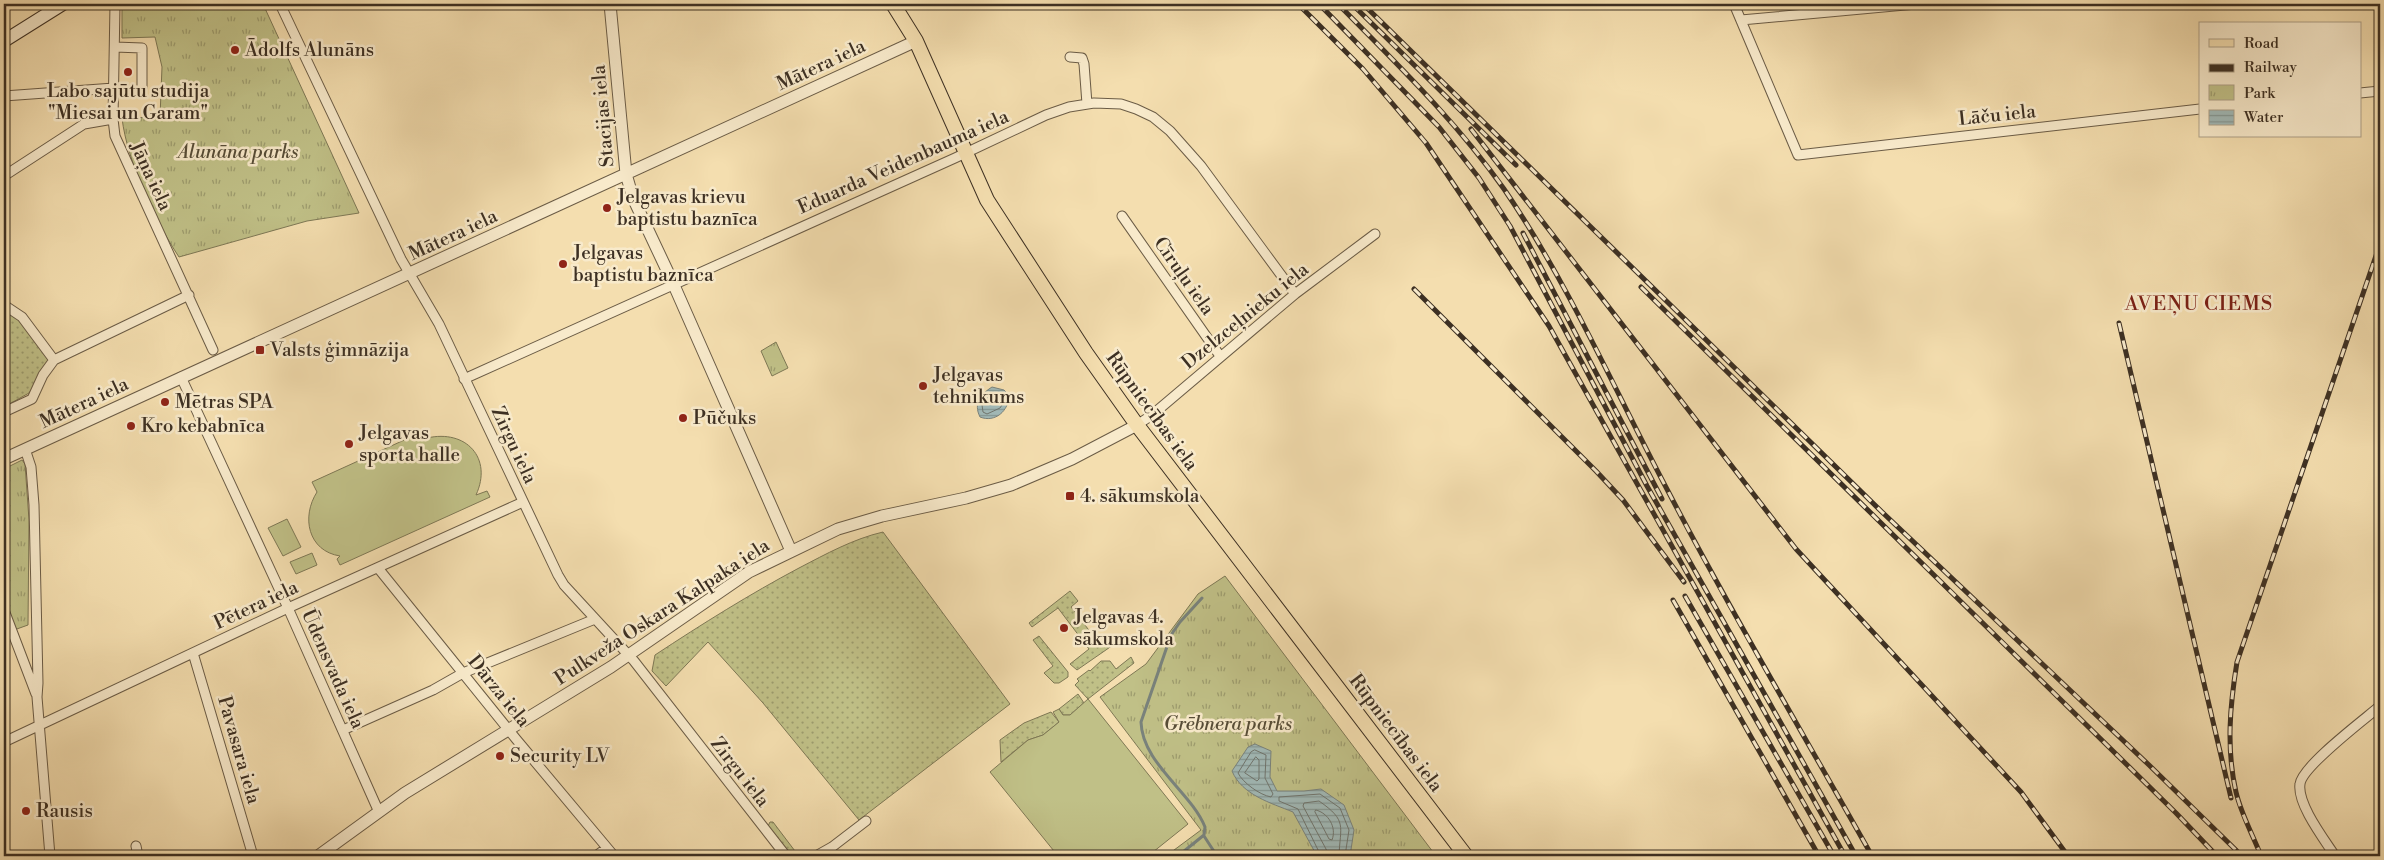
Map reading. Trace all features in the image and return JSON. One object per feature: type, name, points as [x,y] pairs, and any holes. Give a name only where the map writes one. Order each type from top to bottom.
[{"type":"main road","points":[[4,41],[63,4]]},
{"type":"main road","name":"Rūpniecības iela","points":[[893,4],[916,41],[964,153],[987,200],[1086,353],[1137,425],[1466,856]]},
{"type":"street","name":"Jāņa iela","points":[[115,4],[113,119],[115,136],[213,350]]},
{"type":"street","name":"Zirgu iela","points":[[280,4],[408,274],[439,324],[558,575],[595,619],[629,655],[786,856]]},
{"type":"street","name":"Stacijas iela","points":[[610,4],[626,174],[633,198],[673,283],[791,551]]},
{"type":"street","points":[[1734,4],[1741,20],[1916,4]]},
{"type":"street","name":"Lāču iela","points":[[1741,20],[1798,155],[2199,109]]},
{"type":"street","name":"Mātera iela","points":[[4,459],[916,41]]},
{"type":"street","points":[[115,47],[142,48],[142,87]]},
{"type":"street","points":[[1070,57],[1082,58],[1087,104]]},
{"type":"street","points":[[4,96],[114,88]]},
{"type":"street","points":[[2362,93],[2380,91]]},
{"type":"street","name":"Eduarda Veidenbauma iela","points":[[464,379],[964,153],[1046,114],[1087,104],[1106,102],[1128,106],[1153,117],[1170,131],[1201,166],[1295,294]]},
{"type":"street","points":[[4,176],[84,124],[113,119]]},
{"type":"street","name":"Cīruļu iela","points":[[1122,216],[1220,356]]},
{"type":"street","name":"Dzelzceļnieku iela","points":[[1137,425],[1152,415],[1295,294],[1375,234]]},
{"type":"street","points":[[4,412],[32,399],[43,375],[54,360],[189,295]]},
{"type":"street","points":[[4,305],[22,317],[54,360]]},
{"type":"street","name":"Ūdensvada iela","points":[[181,377],[288,608],[378,810]]},
{"type":"street","name":"Pulkveža Oskara Kalpaka iela","points":[[318,856],[378,810],[629,655],[749,572],[850,525],[1011,485],[1072,459],[1137,425]]},
{"type":"street","points":[[25,449],[32,467],[37,697],[50,856]]},
{"type":"street","name":"Pētera iela","points":[[4,742],[288,608],[523,502]]},
{"type":"street","name":"Dārza iela","points":[[378,568],[614,856]]},
{"type":"street","points":[[4,610],[37,697]]},
{"type":"street","points":[[343,730],[433,690],[463,673],[595,619]]},
{"type":"street","name":"Pavasara iela","points":[[193,652],[253,856]]},
{"type":"street","points":[[2335,856],[2302,798],[2300,784],[2302,776],[2319,757],[2380,706]]},
{"type":"street","points":[[816,856],[832,847],[866,821]]},
{"type":"street","points":[[136,846],[138,856]]},
{"type":"street","points":[[596,856],[607,848]]},
{"type":"green space","name":"Alunāna parks","points":[[122,4],[263,4],[359,213],[307,221],[179,257],[143,190],[125,135],[122,118],[160,117],[162,67],[155,37],[122,38]]},
{"type":"green space","points":[[4,308],[15,314],[52,360],[29,393],[4,407]]},
{"type":"green space","points":[[776,342],[788,368],[772,376],[761,351]]},
{"type":"green space","points":[[424,431],[427,438],[441,436],[454,438],[464,442],[472,449],[478,458],[481,469],[476,495],[487,491],[490,497],[340,565],[337,559],[340,556],[329,553],[321,547],[314,540],[310,532],[309,512],[317,492],[312,482]]},
{"type":"green space","points":[[22,460],[25,464],[29,520],[28,625],[14,630],[4,605],[4,469]]},
{"type":"green space","points":[[287,519],[301,547],[283,556],[268,528]]},
{"type":"green space","points":[[883,532],[1010,704],[859,820],[763,703],[708,642],[666,686],[652,671],[655,655],[726,610],[830,552]]},
{"type":"green space","points":[[312,553],[317,565],[296,574],[290,562]]},
{"type":"green space","name":"Grēbnera parks","points":[[1225,576],[1436,856],[1166,856],[1201,830],[1100,697],[1146,664],[1198,594]]},
{"type":"green space","points":[[1070,591],[1078,601],[1071,607],[1102,647],[1113,639],[1116,643],[1077,670],[1070,664],[1089,649],[1058,608],[1032,627],[1029,623]]},
{"type":"green space","points":[[1039,636],[1068,672],[1068,677],[1059,683],[1054,683],[1044,673],[1053,666],[1033,640]]},
{"type":"green space","points":[[1131,657],[1134,663],[1088,699],[1075,685],[1079,681],[1077,679],[1101,661],[1110,661],[1116,669]]},
{"type":"green space","points":[[1078,694],[1084,703],[1070,715],[1063,715],[1059,709]]},
{"type":"green space","points":[[1088,699],[1188,824],[1148,856],[1058,856],[990,772],[1028,740],[1043,735],[1059,722],[1053,712],[1059,709],[1063,715],[1070,715]]},
{"type":"green space","points":[[1051,712],[1059,722],[1043,735],[1028,740],[1001,762],[1000,740],[1024,723]]},
{"type":"green space","points":[[770,822],[773,822],[798,855],[806,855],[811,851],[813,854],[808,856],[791,856],[768,826]]},
{"type":"water","points":[[992,387],[1004,390],[1009,395],[1007,406],[996,417],[980,417],[977,407],[979,399]]},
{"type":"water","points":[[1255,744],[1271,751],[1270,777],[1277,791],[1321,789],[1344,805],[1354,830],[1350,856],[1317,856],[1293,812],[1258,797],[1237,779],[1232,771],[1248,747]]},
{"type":"waterway","points":[[1178,856],[1204,835],[1205,827],[1198,814],[1149,751],[1143,737],[1141,722],[1171,635],[1202,598]]},
{"type":"waterway","points":[[1204,836],[1217,856]]},
{"type":"railway","points":[[1298,4],[1363,69],[1426,143],[1549,326],[1845,856]]},
{"type":"railway","points":[[1319,4],[1439,127],[1479,178],[1510,226],[1647,486],[1856,856]]},
{"type":"railway","points":[[1338,4],[1446,116],[1504,189],[1528,225],[1571,300],[1649,455],[1718,585],[1872,856]]},
{"type":"railway","points":[[1352,4],[1516,165]]},
{"type":"railway","points":[[1363,4],[1882,512],[2149,765],[2242,856]]},
{"type":"railway","points":[[1471,129],[1796,549],[2021,792],[2068,856]]},
{"type":"railway","points":[[1523,233],[1662,499]]},
{"type":"railway","points":[[2261,856],[2241,808],[2233,776],[2230,727],[2232,694],[2237,662],[2380,244]]},
{"type":"railway","points":[[1641,287],[2176,813],[2217,856]]},
{"type":"railway","points":[[1414,289],[1623,500],[1684,582]]},
{"type":"railway","points":[[2119,323],[2231,798]]},
{"type":"railway","points":[[1685,596],[1834,856]]},
{"type":"railway","points":[[1673,600],[1819,856]]},
{"type":"place","name":"Ādolfs Alunāns","points":[[235,50]]},
{"type":"place","name":"Labo sajūtu studija \"Miesai un Garam\"","points":[[128,72]]},
{"type":"place","name":"Jelgavas krievu baptistu baznīca","points":[[607,208]]},
{"type":"place","name":"Jelgavas baptistu baznīca","points":[[563,264]]},
{"type":"place","name":"Valsts ģimnāzija","points":[[260,350]]},
{"type":"place","name":"Jelgavas tehnikums","points":[[923,386]]},
{"type":"place","name":"Mētras SPA","points":[[165,402]]},
{"type":"place","name":"Pūčuks","points":[[683,418]]},
{"type":"place","name":"Kro kebabnīca","points":[[131,426]]},
{"type":"place","name":"Jelgavas sporta halle","points":[[349,444]]},
{"type":"place","name":"4. sākumskola","points":[[1070,496]]},
{"type":"place","name":"Jelgavas 4. sākumskola","points":[[1064,628]]},
{"type":"place","name":"Security LV","points":[[500,756]]},
{"type":"place","name":"Rausis","points":[[26,811]]},
{"type":"district","name":"AVEŅU CIEMS","points":[[2199,304]]}]
